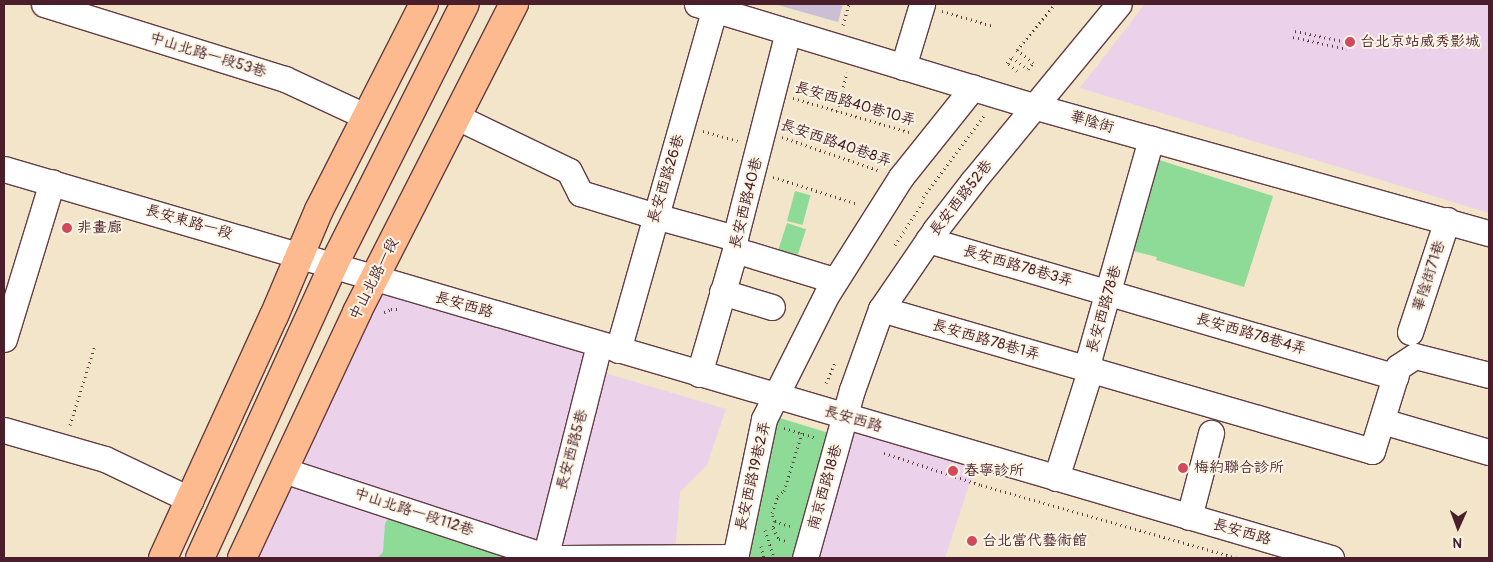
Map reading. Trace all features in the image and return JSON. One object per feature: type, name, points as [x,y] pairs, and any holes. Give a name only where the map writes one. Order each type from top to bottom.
[{"type":"main road","points":[[163,558],[191,500],[319,210],[424,4]]},
{"type":"main road","points":[[200,558],[333,266],[465,4]]},
{"type":"main road","name":"中山北路一段","points":[[242,558],[374,279],[514,4]]},
{"type":"street","name":"中山北路一段53巷","points":[[44,4],[285,79],[367,117]]},
{"type":"street","points":[[903,67],[922,4]]},
{"type":"street","name":"長安西路52巷","points":[[845,416],[852,390],[881,309],[928,240],[1033,106],[1119,4]]},
{"type":"street","name":"華陰街","points":[[709,5],[788,32],[1033,106],[1489,233]]},
{"type":"street","name":"長安西路26巷","points":[[608,347],[655,216],[682,124],[709,5]]},
{"type":"street","name":"長安西路40巷","points":[[699,374],[735,244],[788,32]]},
{"type":"street","name":"長安西路19巷2弄","points":[[736,558],[764,419],[778,396],[834,280],[901,177],[973,87]]},
{"type":"street","points":[[457,117],[569,171],[580,192],[655,216],[834,280]]},
{"type":"street","name":"長安西路78巷","points":[[1056,478],[1090,371],[1089,358],[1151,139]]},
{"type":"street","name":"長安東路一段","points":[[4,168],[300,255],[374,279]]},
{"type":"street","points":[[4,339],[52,182]]},
{"type":"street","name":"華陰街71巷","points":[[1410,332],[1447,220]]},
{"type":"street","name":"長安西路78巷3弄","points":[[928,240],[1108,292]]},
{"type":"street","name":"長安西路","points":[[374,279],[1331,558]]},
{"type":"street","points":[[722,292],[772,307]]},
{"type":"street","name":"長安西路78巷4弄","points":[[1108,292],[1396,372]]},
{"type":"street","name":"長安西路78巷1弄","points":[[881,309],[1372,451],[1382,421]]},
{"type":"street","name":"長安西路5巷","points":[[545,557],[608,347]]},
{"type":"street","points":[[1489,375],[1415,356],[1396,372],[1382,421],[1489,452]]},
{"type":"street","name":"南京西路18巷","points":[[805,558],[845,416]]},
{"type":"street","points":[[4,430],[104,459],[191,500]]},
{"type":"street","points":[[1189,516],[1211,433]]},
{"type":"street","name":"中山北路一段112巷","points":[[283,470],[545,557],[736,558]]},
{"type":"path","points":[[922,4],[993,26]]},
{"type":"path","points":[[1017,71],[1007,63],[1012,57],[1028,69],[1033,63],[1017,50],[1055,4]]},
{"type":"path","points":[[1294,31],[1348,42]]},
{"type":"path","points":[[1293,37],[1346,49]]},
{"type":"path","points":[[837,111],[853,52]]},
{"type":"path","name":"長安西路40巷10弄","points":[[773,92],[931,139]]},
{"type":"path","points":[[923,197],[986,114]]},
{"type":"path","points":[[682,124],[759,150],[879,211]]},
{"type":"path","name":"長安西路40巷8弄","points":[[759,150],[901,177]]},
{"type":"path","points":[[63,448],[95,345]]},
{"type":"path","points":[[826,383],[840,354]]},
{"type":"path","points":[[766,517],[772,513],[778,496],[784,491],[802,433]]},
{"type":"path","points":[[772,513],[775,522],[773,528],[778,539],[787,541],[788,537]]},
{"type":"path","points":[[775,522],[792,527],[794,518]]},
{"type":"path","points":[[765,524],[765,532],[776,558]]},
{"type":"shaded area","points":[[774,4],[843,4],[838,22]]},
{"type":"shaded area","points":[[1145,4],[1489,4],[1489,213],[1080,88]]},
{"type":"shaded area","points":[[381,291],[592,355],[541,550],[295,471]]},
{"type":"shaded area","points":[[595,370],[726,409],[707,465],[680,492],[675,552],[550,552]]},
{"type":"shaded area","points":[[851,430],[975,467],[945,558],[811,558]]},
{"type":"shaded area","points":[[291,479],[540,558],[253,558]]},
{"type":"green space","points":[[1150,157],[1273,196],[1244,287],[1156,260],[1157,257],[1125,249]]},
{"type":"green space","points":[[795,191],[810,195],[802,225],[787,221]]},
{"type":"green space","points":[[787,223],[806,229],[795,263],[776,257]]},
{"type":"green space","points":[[780,418],[832,434],[793,558],[747,558],[773,422]]},
{"type":"green space","points":[[392,511],[540,558],[377,558],[383,552],[385,524]]},
{"type":"place","name":"台北京站威秀影城","points":[[1350,42]]},
{"type":"place","name":"非畫廊","points":[[67,228]]},
{"type":"place","name":"梅約聯合診所","points":[[1183,468]]},
{"type":"place","name":"春寧診所","points":[[953,471]]},
{"type":"place","name":"台北當代藝術館","points":[[972,541]]}]
